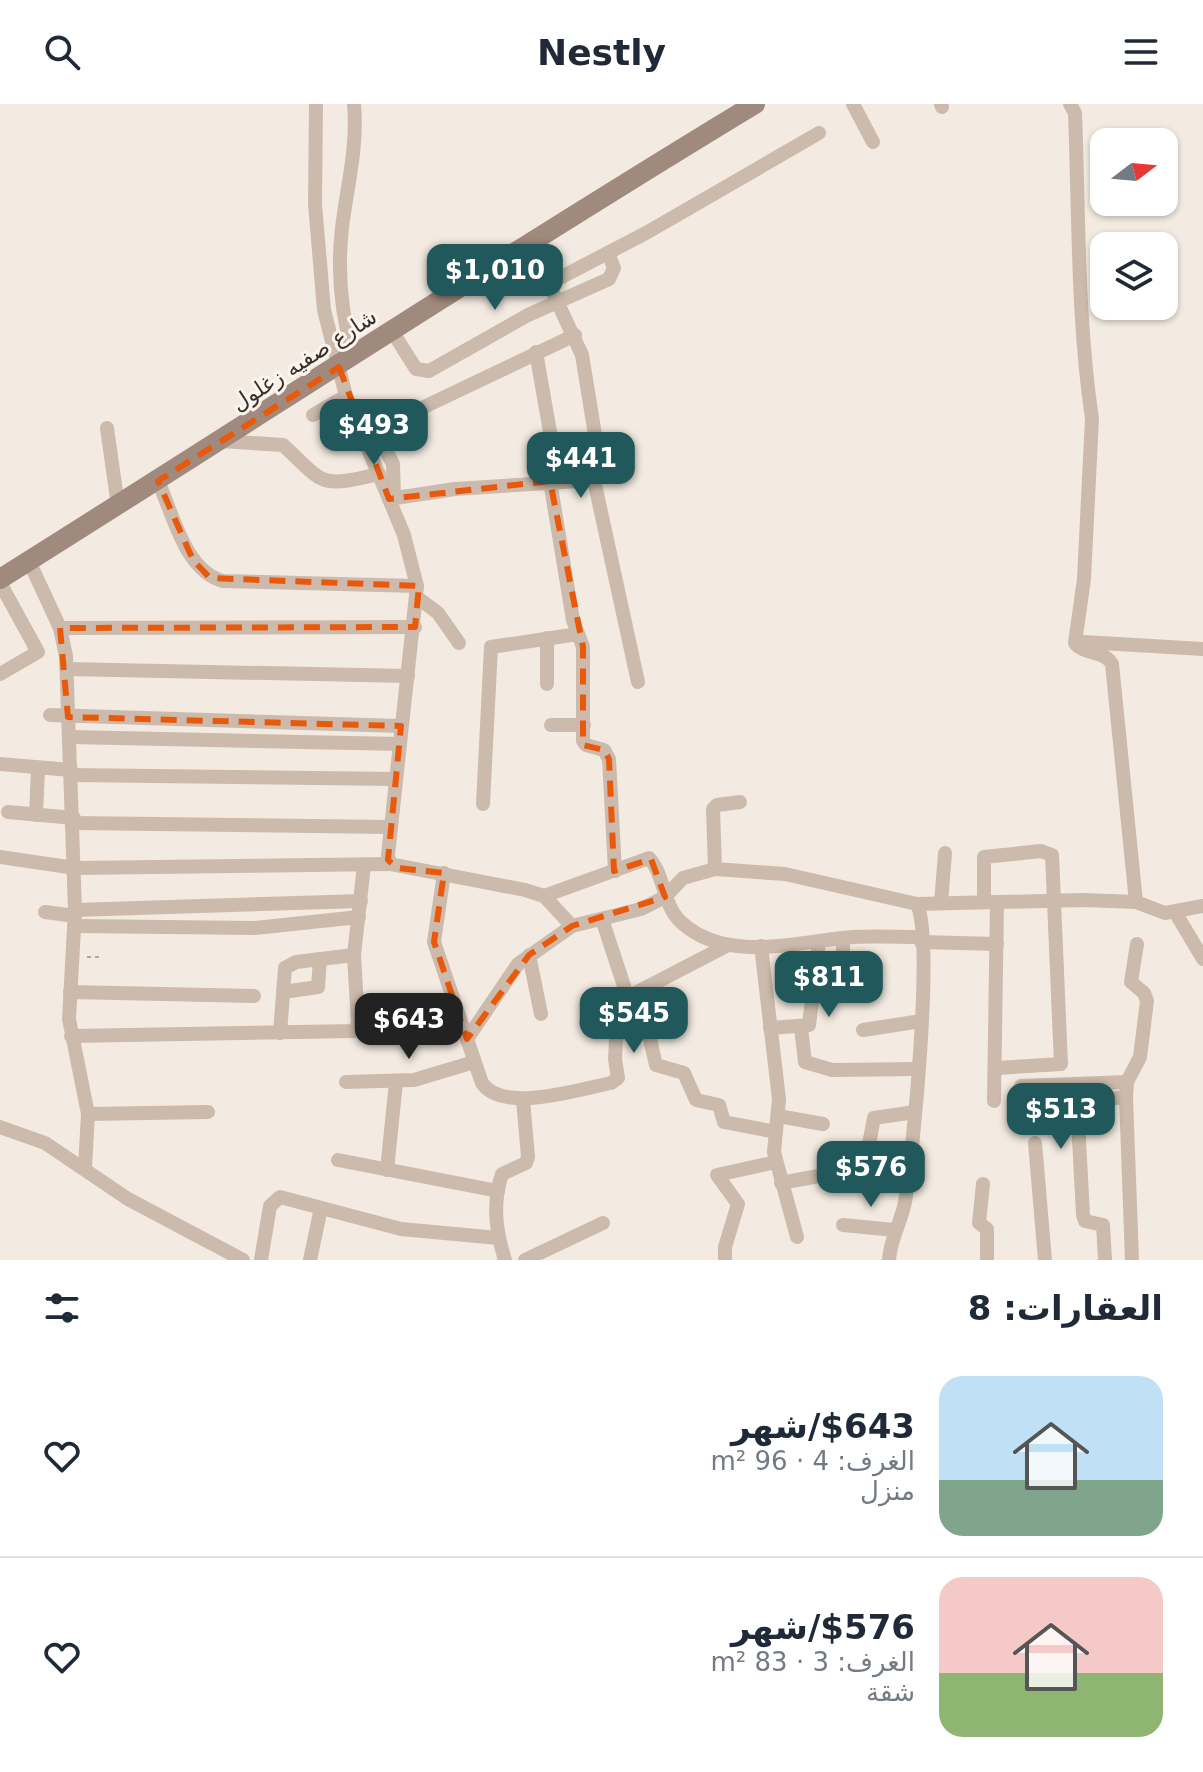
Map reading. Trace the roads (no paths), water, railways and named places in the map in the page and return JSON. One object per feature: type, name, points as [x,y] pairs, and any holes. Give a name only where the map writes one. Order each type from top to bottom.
[{"type":"street","points":[[316,104],[319,260],[324,310],[346,362]]},
{"type":"street","points":[[354,104],[354,157],[342,228],[340,276],[346,332],[346,396],[393,464],[392,499]]},
{"type":"street","name":"شارع صفيه زغلول","points":[[0,581],[346,362],[529,241],[755,104]]},
{"type":"street","points":[[853,104],[873,142]]},
{"type":"street","points":[[1070,104],[1075,113],[1078,271],[1087,396],[1092,419],[1084,579],[1076,641],[1078,648],[1108,657],[1112,664],[1136,902]]},
{"type":"street","points":[[552,282],[819,133]]},
{"type":"street","points":[[529,241],[552,282],[575,335],[586,372],[598,453],[593,465],[563,469],[556,466],[536,352]]},
{"type":"street","points":[[392,331],[416,369],[424,373],[559,300],[613,277],[614,268],[608,253]]},
{"type":"street","points":[[369,433],[575,335]]},
{"type":"street","points":[[313,415],[346,396]]},
{"type":"street","points":[[107,428],[118,506]]},
{"type":"street","points":[[369,433],[379,474],[392,499],[404,535],[418,592],[401,726],[390,864]]},
{"type":"street","points":[[221,441],[283,445],[304,469],[323,482],[346,482],[379,474]]},
{"type":"street","points":[[392,499],[432,491],[589,478],[596,485],[638,682]]},
{"type":"street","points":[[158,481],[193,560],[210,578],[418,592],[448,623],[459,643]]},
{"type":"street","points":[[550,481],[583,647],[586,745],[604,750],[608,756],[615,871]]},
{"type":"street","points":[[29,561],[60,628],[67,669],[75,868],[71,1036],[88,1114],[85,1168]]},
{"type":"street","points":[[0,581],[38,652],[0,674]]},
{"type":"street","points":[[60,628],[415,627]]},
{"type":"street","points":[[483,804],[489,651],[499,643],[578,634]]},
{"type":"street","points":[[547,638],[547,684]]},
{"type":"street","points":[[1076,641],[1203,649]]},
{"type":"street","points":[[67,669],[408,676]]},
{"type":"street","points":[[50,715],[401,726]]},
{"type":"street","points":[[551,725],[584,725]]},
{"type":"street","points":[[70,737],[400,744]]},
{"type":"street","points":[[0,764],[71,773],[396,779]]},
{"type":"street","points":[[36,815],[38,769]]},
{"type":"street","points":[[715,869],[713,809],[720,804],[740,802]]},
{"type":"street","points":[[8,812],[74,820],[391,827]]},
{"type":"street","points":[[994,1101],[997,944],[984,857],[1049,852],[1053,860],[1061,1064],[997,1068]]},
{"type":"street","points":[[941,903],[945,853]]},
{"type":"street","points":[[0,857],[75,868],[390,864],[544,896],[651,859],[665,897],[680,921],[694,932],[728,945],[761,946],[843,939],[921,939],[997,944]]},
{"type":"street","points":[[71,1036],[345,1033],[357,1028],[354,955],[364,865]]},
{"type":"street","points":[[467,1039],[518,964],[529,955],[572,926],[641,909],[665,897],[683,878],[715,869],[785,874],[917,904],[1055,900],[1136,902],[1153,911],[1175,912],[1203,906]]},
{"type":"street","points":[[444,873],[434,942],[474,1062],[490,1092],[523,1100],[616,1081],[617,1017],[628,997],[728,945]]},
{"type":"street","points":[[544,896],[572,926]]},
{"type":"street","points":[[75,917],[180,907],[361,901]]},
{"type":"street","points":[[889,1260],[904,1207],[915,1112],[921,1021],[921,939],[917,904]]},
{"type":"street","points":[[180,907],[180,927]]},
{"type":"street","points":[[45,912],[180,927],[255,928],[359,917]]},
{"type":"street","points":[[1175,912],[1203,959]]},
{"type":"street","points":[[602,919],[628,997],[645,1018],[656,1065],[684,1073],[696,1100],[719,1105],[724,1122],[823,1124]]},
{"type":"street","points":[[843,939],[843,987]]},
{"type":"street","points":[[770,1028],[801,1028],[810,1023],[819,942]]},
{"type":"street","points":[[1132,1260],[1126,1090],[1140,1057],[1147,1001],[1131,982],[1137,944]]},
{"type":"street","points":[[761,946],[777,1124],[776,1162],[797,1237]]},
{"type":"street","points":[[280,1033],[285,968],[354,955]]},
{"type":"street","points":[[529,955],[541,1014]]},
{"type":"street","points":[[283,992],[318,987],[320,959]]},
{"type":"street","points":[[70,992],[254,996]]},
{"type":"street","points":[[586,1023],[617,1017]]},
{"type":"street","points":[[863,1030],[921,1021]]},
{"type":"street","points":[[801,1028],[805,1062],[832,1070],[917,1069]]},
{"type":"street","points":[[346,1082],[396,1082],[474,1062]]},
{"type":"street","points":[[387,1170],[396,1082]]},
{"type":"street","points":[[1021,1086],[1064,1085],[1126,1090]]},
{"type":"street","points":[[1064,1085],[1064,1101],[1126,1090]]},
{"type":"street","points":[[505,1260],[498,1238],[498,1191],[502,1174],[526,1163],[528,1157],[523,1100]]},
{"type":"street","points":[[1077,1101],[1083,1215],[1085,1221],[1103,1225],[1105,1260]]},
{"type":"street","points":[[88,1114],[208,1112]]},
{"type":"street","points":[[781,1183],[824,1175],[830,1172],[832,1166],[844,1163],[865,1165],[874,1118],[915,1112]]},
{"type":"street","points":[[0,1127],[45,1143],[128,1199],[243,1260]]},
{"type":"street","points":[[1035,1143],[1045,1260]]},
{"type":"street","points":[[338,1160],[498,1191]]},
{"type":"street","points":[[725,1260],[725,1247],[738,1204],[717,1175],[776,1162]]},
{"type":"street","points":[[983,1184],[979,1223],[987,1229],[987,1260]]},
{"type":"street","points":[[261,1260],[272,1201],[280,1197],[401,1229],[498,1238]]},
{"type":"street","points":[[310,1260],[321,1208]]},
{"type":"street","points":[[525,1260],[603,1223]]},
{"type":"street","points":[[843,1225],[895,1230]]}]
